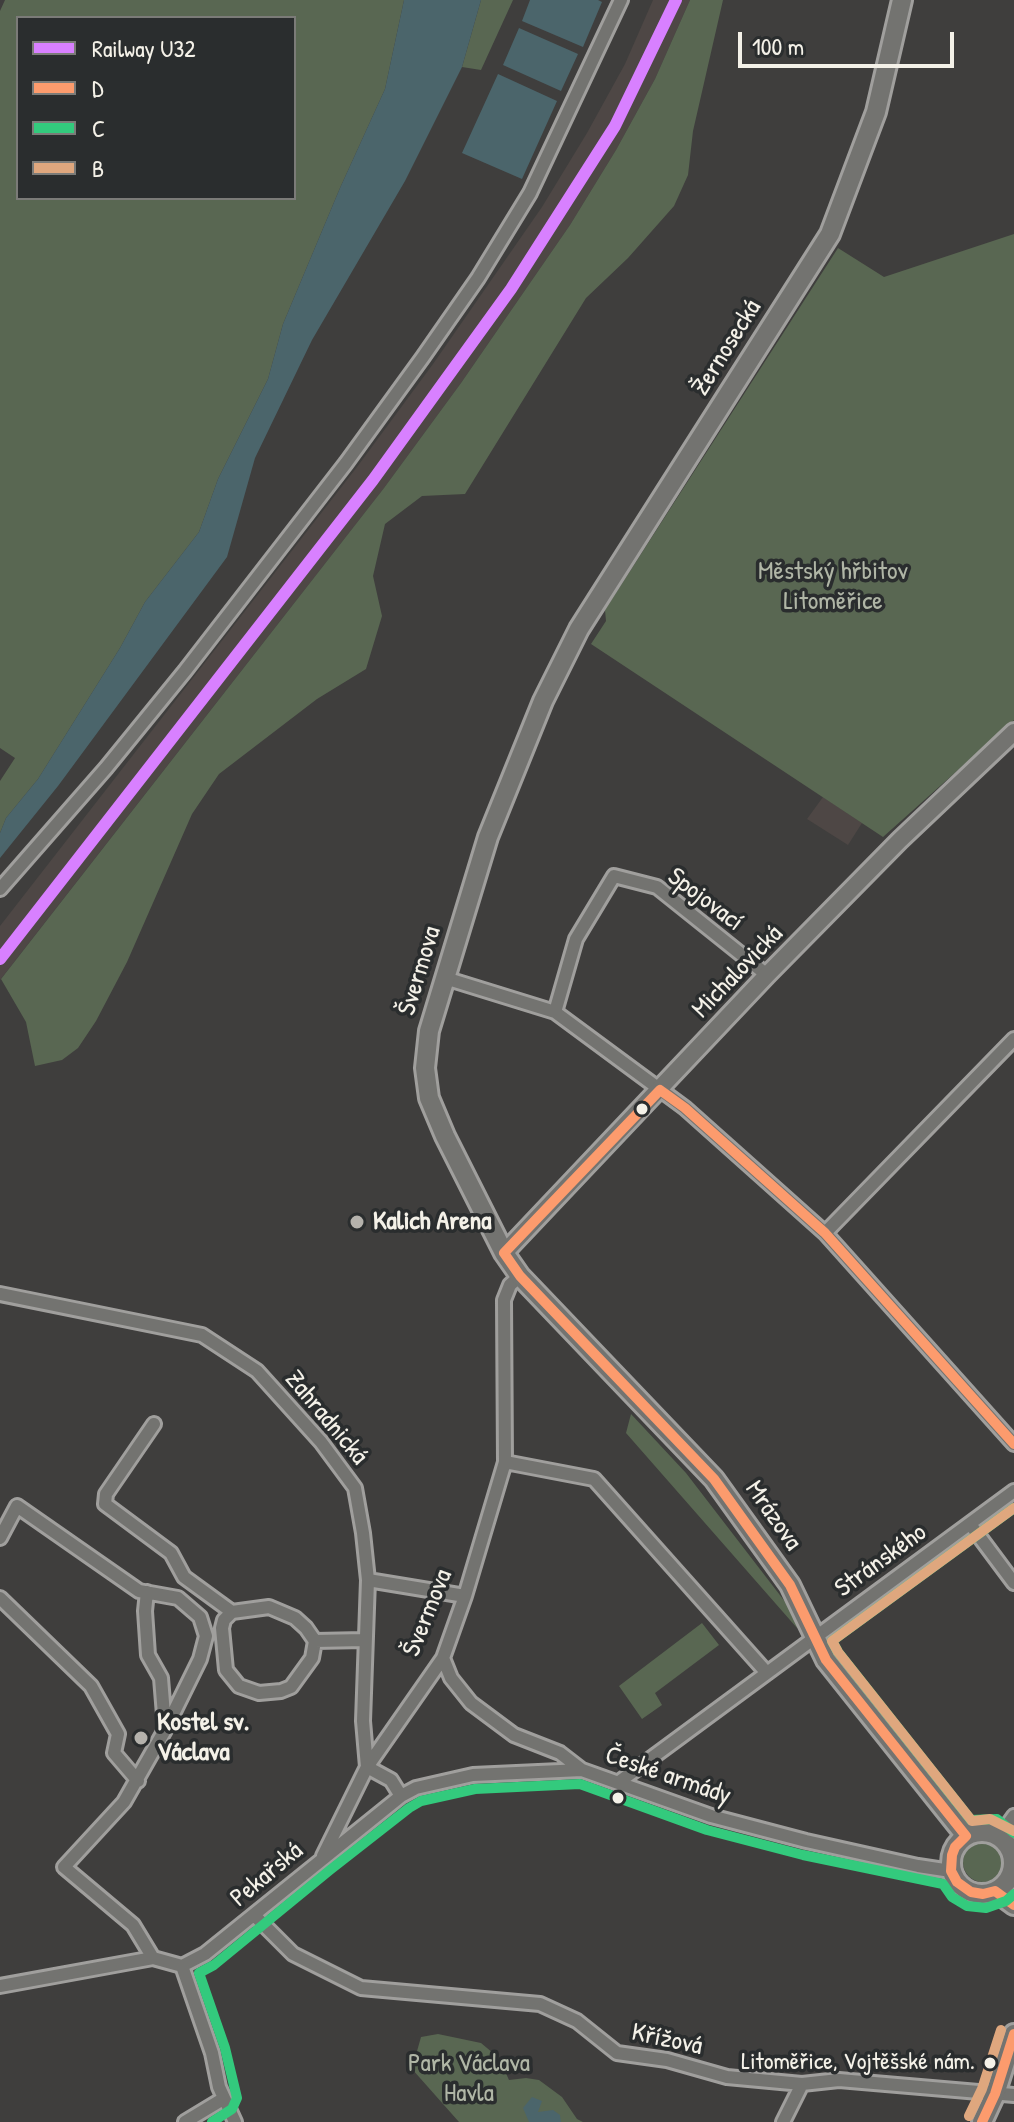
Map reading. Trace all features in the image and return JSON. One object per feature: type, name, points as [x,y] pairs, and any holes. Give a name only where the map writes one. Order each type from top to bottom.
[{"type":"main road","name":"Žernosecká","points":[[543,701],[579,629],[830,234],[876,112],[902,0]]},
{"type":"main road","name":"Švermova","points":[[504,1253],[429,1098],[425,1056],[488,837],[543,701]]},
{"type":"main road","name":"Mrázova","points":[[504,1253],[520,1276],[714,1479],[790,1585],[826,1660],[966,1836]]},
{"type":"main road","points":[[979,1832],[999,1837],[1012,1853],[1012,1877],[995,1891],[983,1894],[965,1890],[951,1871],[955,1847],[966,1836],[979,1832]]},
{"type":"main road","points":[[995,1891],[1014,1905]]},
{"type":"main road","points":[[982,2122],[1005,2094],[1014,2034]]},
{"type":"street","points":[[0,889],[106,768],[185,671],[346,463],[431,346],[478,278],[530,193],[621,0]]},
{"type":"street","name":"Michalovická","points":[[504,1253],[767,975],[900,840],[1014,732]]},
{"type":"street","name":"Spojovací","points":[[555,1012],[576,939],[614,876],[657,887],[767,975]]},
{"type":"street","points":[[445,978],[555,1012],[685,1108],[825,1233],[1014,1444]]},
{"type":"street","points":[[825,1233],[1014,1039]]},
{"type":"street","name":"Švermova","points":[[321,1859],[367,1767],[443,1658],[465,1596],[505,1462],[504,1300],[510,1285],[520,1276]]},
{"type":"street","name":"Zahradnická","points":[[0,1294],[202,1335],[257,1371],[321,1442],[355,1488],[363,1533],[368,1580],[363,1721],[367,1767]]},
{"type":"street","points":[[154,1424],[106,1494],[105,1504],[171,1553],[184,1577],[232,1612]]},
{"type":"street","points":[[505,1462],[594,1479],[767,1673]]},
{"type":"street","name":"Stránského","points":[[619,1782],[1014,1491]]},
{"type":"street","points":[[0,1538],[17,1506],[139,1591],[178,1598],[200,1617],[206,1636],[200,1659],[138,1781],[124,1802],[64,1867],[133,1925],[153,1958]]},
{"type":"street","points":[[970,1524],[1014,1583]]},
{"type":"street","points":[[368,1580],[465,1596]]},
{"type":"street","points":[[147,1592],[148,1655],[161,1678],[165,1730]]},
{"type":"street","points":[[0,1598],[91,1686],[118,1734],[114,1753],[138,1781]]},
{"type":"street","points":[[269,1607],[281,1611],[306,1628],[315,1641],[312,1658],[291,1687],[269,1693],[248,1690],[231,1679],[226,1670],[222,1628],[224,1620],[232,1612],[269,1607]]},
{"type":"street","points":[[315,1641],[364,1640]]},
{"type":"street","points":[[443,1658],[451,1678],[471,1703],[514,1735],[560,1753],[582,1770]]},
{"type":"street","points":[[367,1767],[391,1780],[401,1796]]},
{"type":"street","name":"České armády","points":[[401,1796],[416,1788],[473,1775],[582,1770],[711,1816],[806,1841],[951,1871]]},
{"type":"street","name":"Pekařská","points":[[182,1966],[205,1954],[401,1796]]},
{"type":"street","points":[[999,1837],[1014,1816]]},
{"type":"street","name":"Křížová","points":[[254,1915],[293,1954],[361,1988],[540,2004],[577,2021],[617,2053],[667,2060],[727,2077],[802,2084],[839,2080],[1005,2094]]},
{"type":"street","points":[[0,1986],[153,1958],[182,1966],[212,2053],[223,2099],[235,2122]]},
{"type":"street","points":[[783,2122],[802,2084]]},
{"type":"street","points":[[185,2122],[223,2099]]},
{"type":"shaded area","points":[[653,0],[690,0],[655,79],[570,225],[384,488],[0,980],[0,926],[357,467],[433,364],[542,207],[587,133],[625,64]]},
{"type":"shaded area","points":[[823,797],[862,823],[848,845],[807,819]]},
{"type":"green space","points":[[5,0],[404,0],[385,89],[283,324],[268,379],[218,479],[199,532],[145,602],[120,648],[38,779],[6,818],[0,833],[0,781],[15,758],[0,748],[0,11]]},
{"type":"green space","points":[[481,0],[513,0],[481,70],[462,67]]},
{"type":"green space","points":[[690,0],[723,0],[693,131],[688,175],[674,206],[628,258],[586,298],[465,494],[422,496],[385,524],[373,576],[382,616],[366,669],[317,699],[219,774],[192,814],[127,962],[96,1021],[78,1048],[62,1060],[35,1066],[26,1022],[1,979],[384,488],[461,383],[570,225],[616,150],[655,79]]},
{"type":"green space","name":"Městský hřbitov Litoměřice","points":[[1014,234],[1014,720],[883,837],[591,644],[606,621],[605,610],[838,248],[884,277]]},
{"type":"green space","points":[[631,1414],[686,1473],[796,1616],[797,1628],[626,1433]]},
{"type":"green space","points":[[702,1623],[719,1645],[655,1693],[662,1705],[642,1719],[619,1686]]},
{"type":"green space","points":[[983,1842],[997,1848],[1003,1862],[997,1876],[983,1882],[969,1876],[963,1862],[969,1848]]},
{"type":"green space","name":"Park Václava Havla","points":[[438,2034],[481,2043],[499,2058],[509,2080],[539,2080],[562,2097],[577,2119],[583,2122],[459,2122],[412,2069],[421,2037]]},
{"type":"water","points":[[404,0],[481,0],[462,67],[405,181],[312,340],[255,458],[227,557],[58,786],[0,858],[0,833],[6,818],[38,779],[120,648],[145,602],[199,532],[218,479],[268,379],[283,324],[385,89]]},
{"type":"water","points":[[530,0],[602,2],[583,47],[522,21]]},
{"type":"water","points":[[519,28],[578,54],[561,91],[503,65]]},
{"type":"water","points":[[498,74],[557,101],[522,179],[462,153]]},
{"type":"water","points":[[532,2097],[542,2101],[538,2112],[553,2110],[560,2115],[561,2122],[529,2122],[523,2108]]},
{"type":"rail line","name":"U32","points":[[0,959],[373,480],[511,289],[615,126],[676,0]]},
{"type":"transit line","name":"D","points":[[1014,1444],[825,1233],[685,1108],[660,1090],[504,1253],[520,1276],[714,1479],[790,1585],[826,1660],[966,1836],[952,1855],[951,1871],[957,1882],[971,1892],[983,1894],[995,1891],[1014,1905]]},
{"type":"transit line","name":"C","points":[[1014,1508],[832,1641],[971,1820],[997,1819],[1014,1833]]},
{"type":"transit line","name":"B","points":[[1014,1508],[832,1641],[972,1821],[990,1819],[1014,1831]]},
{"type":"transit line","name":"C","points":[[212,2122],[232,2109],[237,2098],[225,2048],[199,1973],[214,1965],[330,1870],[421,1801],[475,1789],[580,1784],[707,1830],[803,1855],[943,1884],[952,1897],[967,1906],[986,1908],[1006,1901],[1014,1894]]},
{"type":"transit line","name":"B","points":[[969,2116],[982,2089],[1001,2030]]},
{"type":"transit line","name":"D","points":[[982,2122],[995,2094],[1014,2034]]},
{"type":"place","name":"Kalich Arena","points":[[357,1222]]},
{"type":"place","name":"Kostel sv. Václava","points":[[141,1738]]},
{"type":"place","name":"Litoměřice, Vojtěšské nám.","points":[[990,2063]]}]
